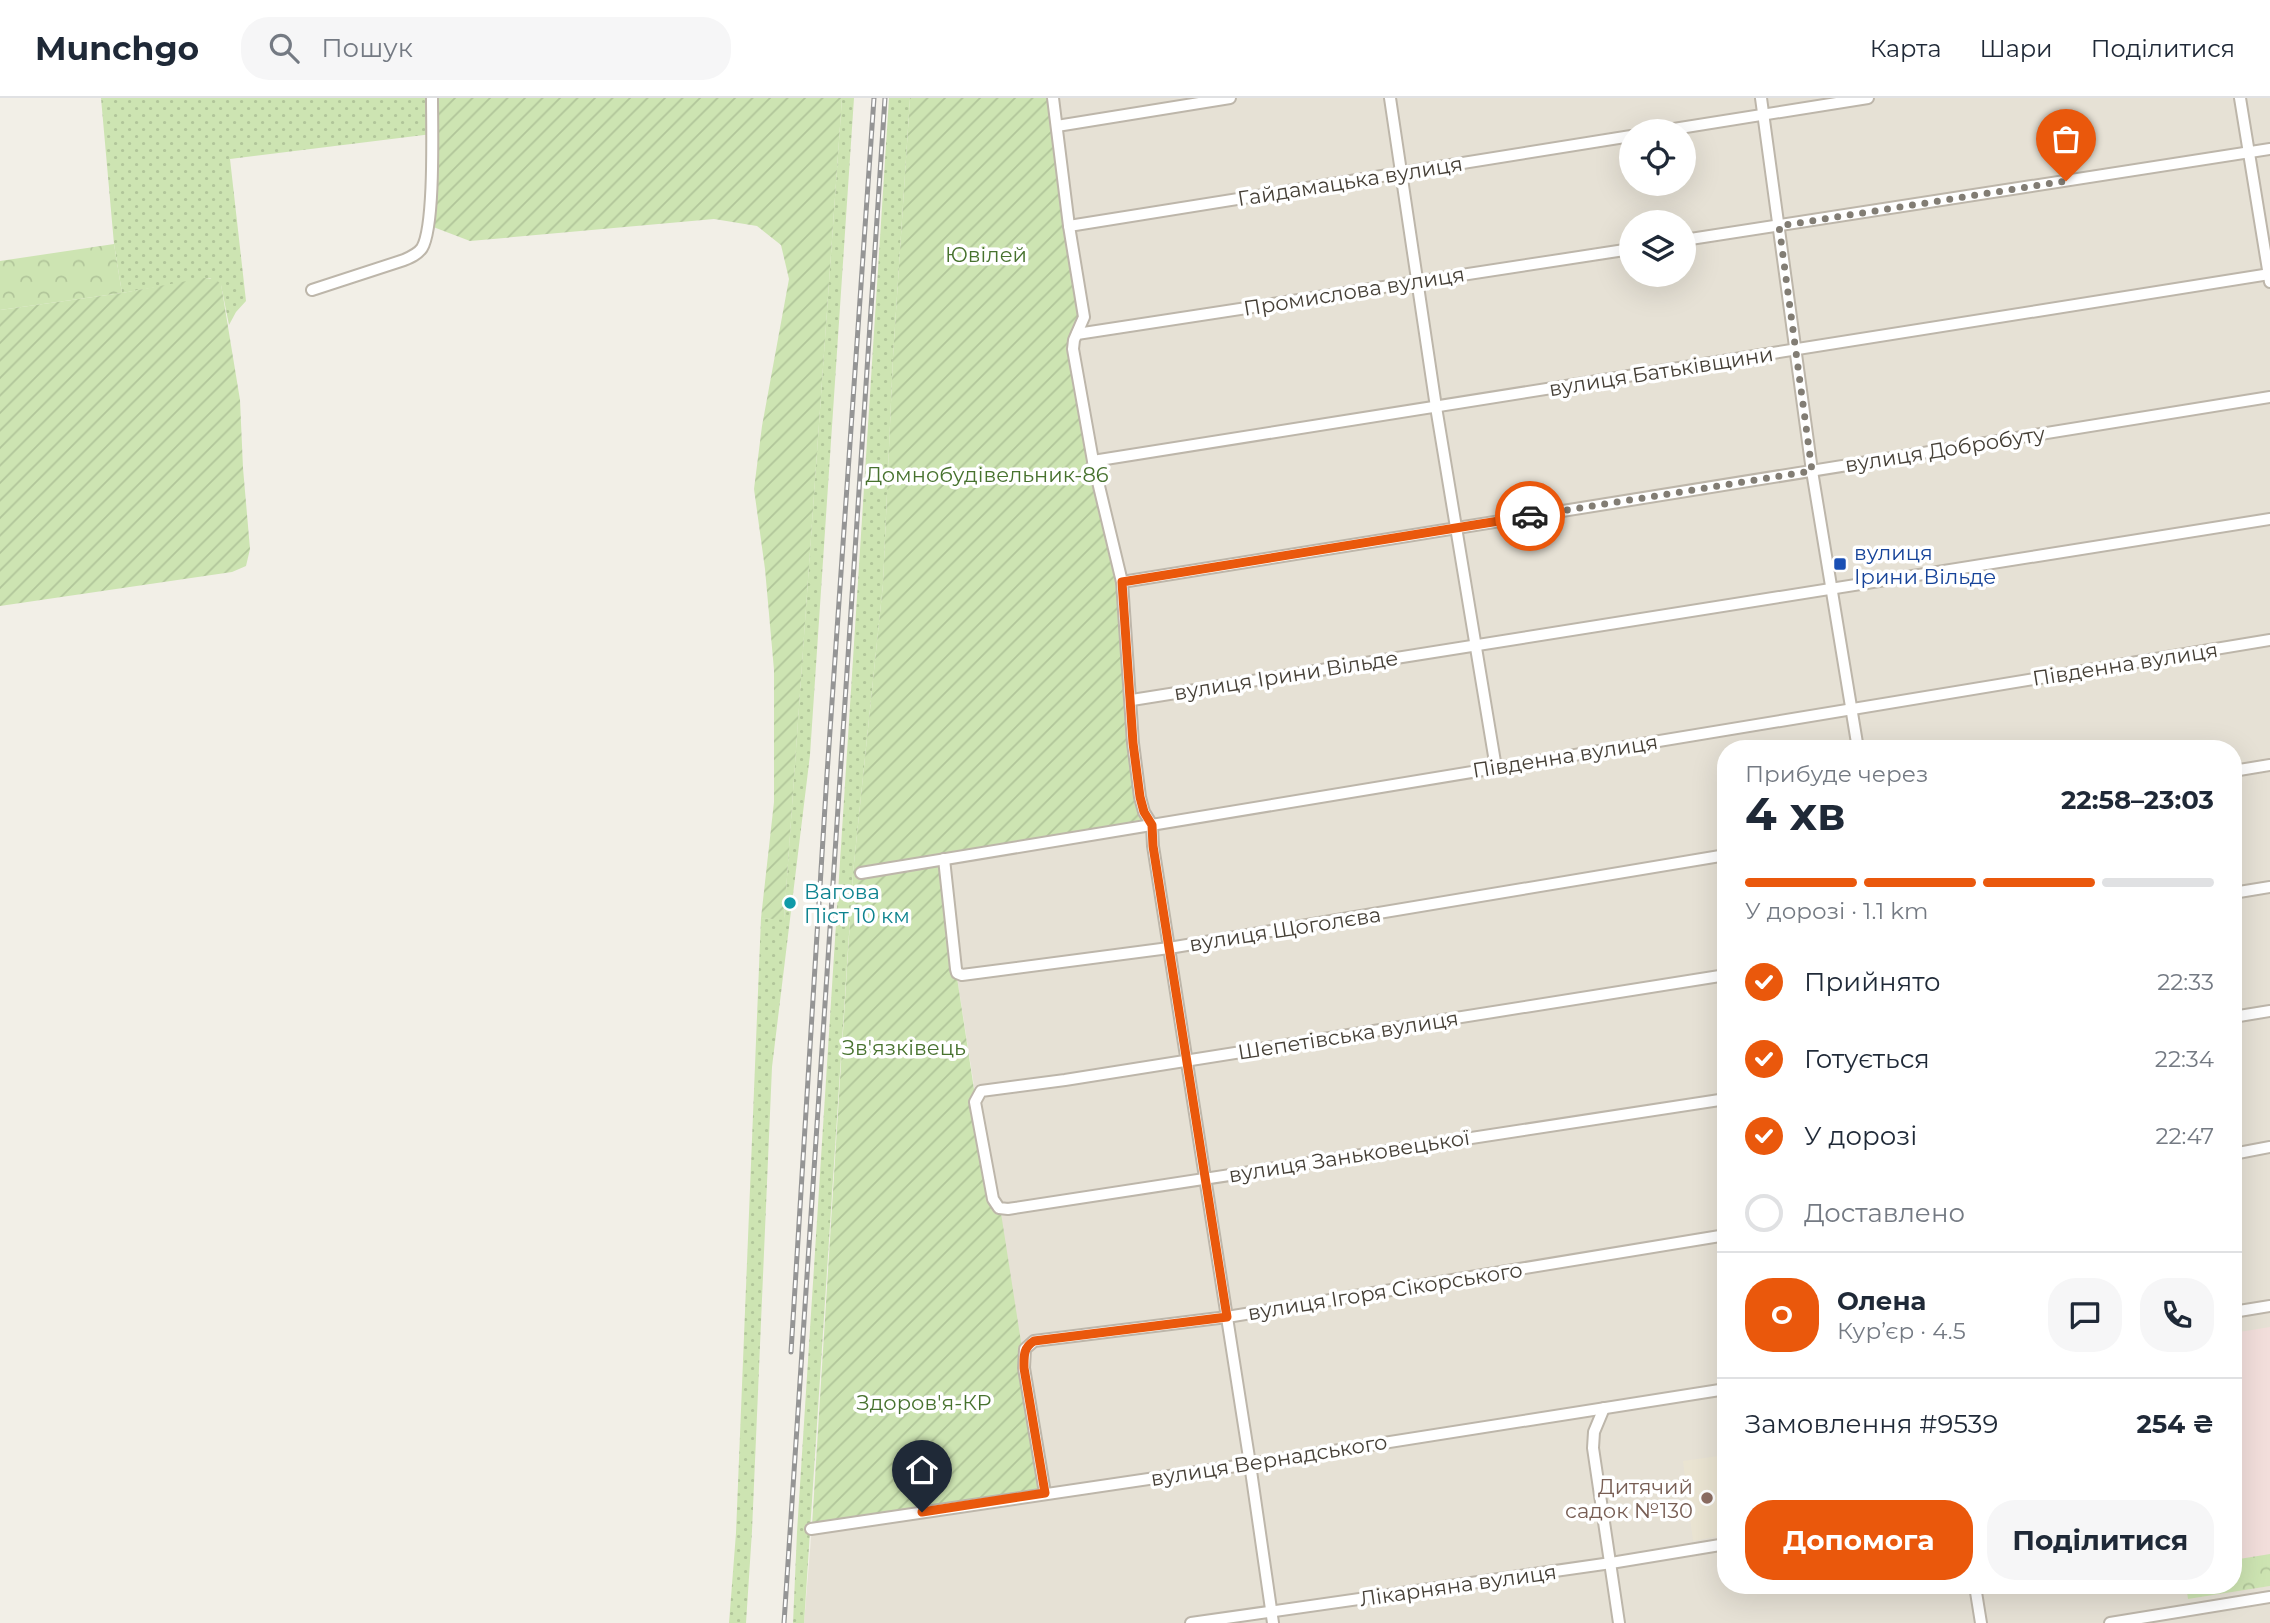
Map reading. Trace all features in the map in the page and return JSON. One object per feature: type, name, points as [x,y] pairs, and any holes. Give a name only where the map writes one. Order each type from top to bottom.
[{"type":"street","points":[[312,290],[404,260],[415,255],[422,247],[428,226],[432,98]]},
{"type":"street","points":[[1054,98],[1069,226],[1084,317],[1073,349],[1093,461],[1122,582],[1133,743],[1140,797],[1144,812],[1152,825],[1153,846],[1272,1618]]},
{"type":"street","points":[[1057,126],[1230,98]]},
{"type":"street","points":[[1390,98],[1436,407],[1496,768]]},
{"type":"street","points":[[1760,98],[1812,471],[1856,740]]},
{"type":"street","points":[[1696,126],[1868,98]]},
{"type":"street","points":[[2241,98],[2270,277]]},
{"type":"street","name":"Гайдамацька вулиця","points":[[1069,226],[1619,138]]},
{"type":"street","points":[[1696,238],[2270,149]]},
{"type":"street","name":"Промислова вулиця","points":[[1076,334],[1619,250]]},
{"type":"street","name":"вулиця Батьківщини","points":[[1093,461],[1794,349],[2270,277]]},
{"type":"street","name":"вулиця Добробуту","points":[[1122,582],[2270,397]]},
{"type":"street","name":"вулиця Ірини Вільде","points":[[1132,700],[2270,519]]},
{"type":"street","name":"Південна вулиця","points":[[861,873],[2270,640]]},
{"type":"street","points":[[2242,770],[2270,765]]},
{"type":"street","name":"вулиця Щоголєва","points":[[944,859],[957,973],[962,975],[1169,948],[1717,857]]},
{"type":"street","points":[[2242,892],[2270,887]]},
{"type":"street","name":"Шепетівська вулиця","points":[[975,1102],[981,1091],[1717,976]]},
{"type":"street","points":[[2242,1016],[2270,1011]]},
{"type":"street","name":"вулиця Заньковецької","points":[[975,1102],[993,1199],[999,1208],[1008,1209],[1717,1099]]},
{"type":"street","points":[[2242,1152],[2270,1147]]},
{"type":"street","name":"вулиця Ігоря Сікорського","points":[[1045,1493],[1024,1368],[1024,1355],[1034,1341],[1227,1317],[1717,1236]]},
{"type":"street","points":[[2242,1311],[2270,1306]]},
{"type":"street","name":"вулиця Вернадського","points":[[811,1529],[1250,1464],[1717,1390]]},
{"type":"street","points":[[1604,1408],[1594,1432],[1593,1448],[1619,1623]]},
{"type":"street","name":"Лікарняна вулиця","points":[[1191,1623],[1272,1618],[1717,1545]]},
{"type":"street","points":[[1976,1594],[1980,1623]]},
{"type":"street","points":[[2110,1623],[2270,1597]]},
{"type":"shaded area","points":[[1052,98],[2270,98],[2270,1623],[804,1623],[812,1526],[992,1201],[956,971],[943,859],[1002,844],[1141,821],[1115,581],[1087,462],[1070,331],[1079,328]]},
{"type":"shaded area","points":[[2270,1327],[2270,1586],[2242,1590],[2242,1332]]},
{"type":"shaded area","name":"Дитячий садок №130","points":[[1717,1456],[1717,1536],[1693,1541],[1683,1461]]},
{"type":"shaded area","points":[[2187,1594],[2220,1594],[2188,1599]]},
{"type":"green space","points":[[101,98],[432,98],[432,134],[230,159],[246,301],[229,325],[221,285],[210,278],[122,293],[114,244]]},
{"type":"green space","points":[[432,98],[842,98],[784,920],[761,918],[774,802],[774,670],[765,569],[754,489],[762,426],[789,279],[781,245],[757,226],[714,219],[470,241],[428,225]]},
{"type":"green space","points":[[842,98],[854,98],[810,755],[772,1067],[746,1623],[729,1623],[736,1533],[761,918],[784,919]]},
{"type":"green space","points":[[889,98],[910,98],[893,357],[883,584],[853,873],[804,1623],[793,1623],[797,1532]]},
{"type":"green space","points":[[910,98],[1052,98],[1083,319],[1079,328],[1070,332],[1087,462],[1115,581],[1141,821],[1002,844],[944,859],[956,971],[991,1201],[1001,1213],[1044,1490],[812,1526],[853,873],[883,584],[893,357]]},
{"type":"green space","points":[[114,244],[122,293],[0,310],[0,261]]},
{"type":"green space","points":[[203,278],[215,279],[221,284],[240,400],[250,549],[246,566],[232,572],[0,606],[0,310],[122,293]]},
{"type":"green space","points":[[2270,1554],[2270,1586],[2242,1590],[2242,1559]]},
{"type":"green space","points":[[2187,1594],[2220,1594],[2188,1599]]},
{"type":"railway","points":[[791,1352],[827,774],[874,98]]},
{"type":"railway","points":[[784,1623],[885,98]]},
{"type":"way so far","points":[[1530,516],[1812,471],[1779,226],[2066,181]]},
{"type":"place","name":"вулиця Ірини Вільде","points":[[1840,564]]},
{"type":"place","name":"Вагова Піст 10 км","points":[[790,903]]},
{"type":"place","name":"Дитячий садок №130","points":[[1707,1498]]},
{"type":"route","points":[[922,1512],[1045,1493],[1024,1368],[1025,1349],[1034,1341],[1227,1317],[1153,846],[1152,825],[1144,812],[1140,797],[1133,743],[1122,582],[1530,516]]},
{"type":"park label","name":"Ювілей","points":[[986,254]]},
{"type":"park label","name":"Домнобудівельник-86","points":[[987,474]]},
{"type":"park label","name":"Зв'язківець","points":[[904,1047]]},
{"type":"park label","name":"Здоров'я-КР","points":[[924,1402]]}]
